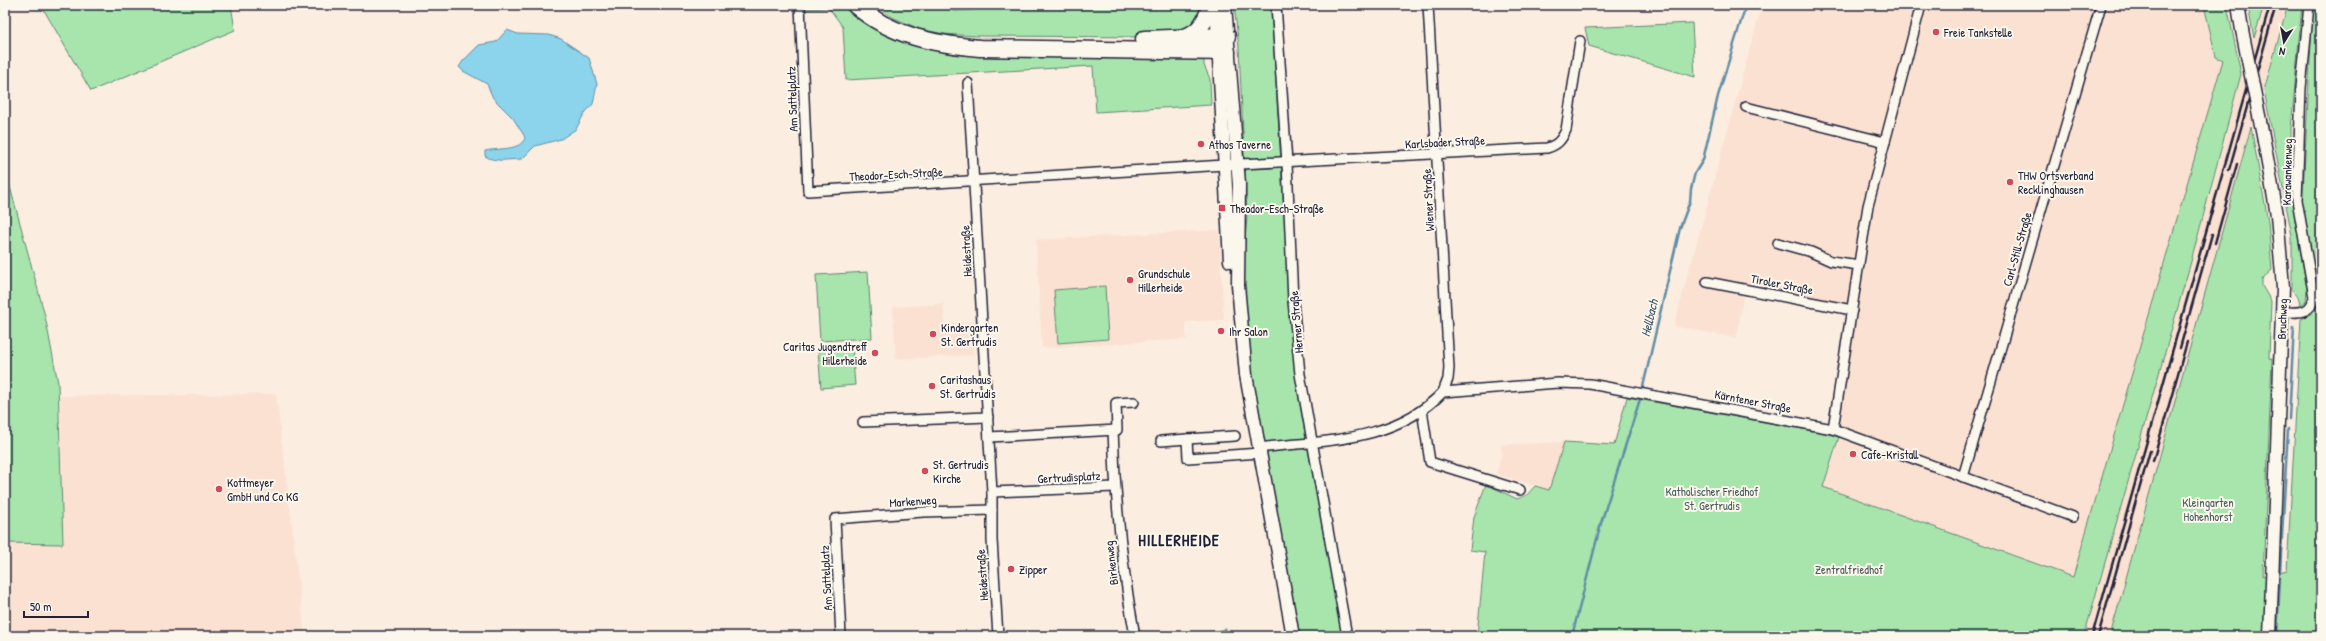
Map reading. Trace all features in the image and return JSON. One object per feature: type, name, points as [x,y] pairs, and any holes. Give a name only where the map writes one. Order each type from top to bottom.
[{"type":"highway","points":[[855,5],[878,22],[894,30],[926,42],[951,45],[980,48],[1117,48],[1223,44]]},
{"type":"highway","points":[[866,5],[905,27],[921,32],[964,40],[1173,39],[1223,44]]},
{"type":"highway","points":[[1173,39],[1191,35],[1197,31],[1208,15],[1211,5]]},
{"type":"main road","points":[[1216,5],[1223,44],[1232,165],[1236,338],[1293,636]]},
{"type":"main road","points":[[1223,44],[1225,5]]},
{"type":"main road","name":"Bruchweg","points":[[2238,5],[2277,215],[2282,261],[2283,312],[2270,636]]},
{"type":"main road","points":[[1258,452],[1286,636]]},
{"type":"street","name":"Am Sattelplatz","points":[[800,5],[808,191]]},
{"type":"street","name":"Herner Straße","points":[[1276,5],[1287,162],[1293,301],[1300,374],[1347,636]]},
{"type":"street","name":"Wiener Straße","points":[[1428,5],[1438,155],[1449,368],[1448,379],[1443,392]]},
{"type":"street","points":[[1833,429],[1868,206],[1921,5]]},
{"type":"street","name":"Carl-Still-Straße","points":[[1963,477],[2101,5]]},
{"type":"street","name":"Karawankenweg","points":[[2283,312],[2304,312],[2311,307],[2314,297],[2297,200],[2301,88],[2309,5]]},
{"type":"street","name":"Karlsbader Straße","points":[[1232,165],[1438,155],[1547,148],[1555,146],[1562,139],[1566,130],[1580,41]]},
{"type":"street","name":"Heidestraße","points":[[968,83],[988,417],[992,492],[992,540],[998,636]]},
{"type":"street","points":[[1746,107],[1885,142]]},
{"type":"street","name":"Theodor-Esch-Straße","points":[[808,191],[1232,165]]},
{"type":"street","points":[[1778,243],[1812,252],[1831,261],[1859,265]]},
{"type":"street","name":"Tiroler Straße","points":[[1707,282],[1852,310]]},
{"type":"street","name":"Kärntener Straße","points":[[1443,392],[1558,383],[1590,384],[1833,429],[2073,517]]},
{"type":"street","points":[[1187,439],[1188,458],[1258,452],[1311,442],[1370,434],[1388,429],[1422,410],[1443,392]]},
{"type":"street","name":"Gertrudisplatz","points":[[992,492],[1115,487],[1114,430],[1117,430],[1116,403],[1134,402]]},
{"type":"street","points":[[1422,410],[1430,462],[1520,490]]},
{"type":"street","points":[[863,422],[988,417]]},
{"type":"street","points":[[988,437],[1114,430]]},
{"type":"street","points":[[1161,441],[1235,436]]},
{"type":"street","name":"Birkenweg","points":[[1115,487],[1124,574],[1135,636]]},
{"type":"street","name":"Markenweg","points":[[835,519],[923,512],[992,510]]},
{"type":"street","name":"Am Sattelplatz","points":[[835,519],[841,636]]},
{"type":"shaded area","points":[[1762,5],[2204,5],[2216,57],[2223,60],[2073,577],[1823,487],[1837,446],[1841,426],[1828,421],[1847,313],[1744,293],[1736,338],[1674,326]]},
{"type":"shaded area","points":[[2264,5],[2288,5],[2251,127],[2134,553],[2110,636],[2084,636],[2223,148],[2241,74]]},
{"type":"shaded area","name":"Grundschule Hillerheide","points":[[1219,230],[1224,320],[1186,322],[1186,339],[1042,348],[1036,240]]},
{"type":"shaded area","name":"Kindergarten St. Gertrudis","points":[[943,304],[945,324],[971,322],[973,355],[896,359],[893,307]]},
{"type":"shaded area","points":[[276,394],[305,636],[5,636],[5,543],[63,543],[60,396]]},
{"type":"shaded area","points":[[1564,442],[1549,490],[1496,474],[1502,454],[1501,445]]},
{"type":"green space","points":[[41,5],[231,5],[235,30],[91,91]]},
{"type":"green space","points":[[804,5],[847,5],[856,13],[902,39],[1204,57],[1204,65],[1210,79],[1211,105],[1096,112],[1093,66],[846,80],[843,27],[829,8],[804,9]]},
{"type":"green space","points":[[873,5],[908,7],[953,5],[953,11],[974,10],[974,5],[1201,5],[1198,26],[1153,37],[977,36],[944,34],[920,29],[894,18]]},
{"type":"green space","points":[[1234,5],[1271,5],[1292,339],[1298,393],[1342,636],[1297,636],[1248,350],[1242,273],[1247,217],[1239,48]]},
{"type":"green space","points":[[2204,5],[2227,5],[2241,74],[2192,258],[2084,636],[1477,636],[1485,552],[1470,550],[1474,517],[1486,484],[1517,499],[1527,495],[1535,486],[1549,490],[1564,442],[1614,445],[1627,397],[1839,437],[1823,487],[2073,577],[2223,60],[2216,57]]},
{"type":"green space","points":[[2248,5],[2264,5],[2254,38],[2248,7]]},
{"type":"green space","points":[[2288,5],[2302,5],[2291,129],[2292,200],[2307,289],[2306,301],[2301,305],[2300,299],[2292,290],[2292,236],[2264,90]]},
{"type":"green space","name":"Kleingarten Hohenhorst","points":[[2313,5],[2321,5],[2321,636],[2110,636],[2251,127],[2268,221],[2272,270],[2262,279],[2262,286],[2271,301],[2269,358],[2272,359],[2263,576],[2287,570],[2301,319],[2314,309],[2317,298],[2302,210]]},
{"type":"green space","points":[[1692,23],[1695,77],[1589,46],[1585,28]]},
{"type":"green space","points":[[5,168],[45,316],[58,383],[63,544],[5,543]]},
{"type":"green space","points":[[868,272],[872,338],[820,341],[816,275]]},
{"type":"green space","points":[[1105,286],[1108,339],[1058,343],[1054,290]]},
{"type":"green space","points":[[852,347],[855,385],[821,388],[818,349]]},
{"type":"green space","points":[[1226,629],[1227,636],[1189,636]]},
{"type":"water","points":[[507,30],[518,34],[549,35],[561,39],[589,58],[597,84],[593,104],[584,114],[576,129],[561,139],[535,146],[522,159],[498,160],[485,156],[485,151],[514,147],[519,145],[525,137],[513,118],[493,98],[487,84],[463,71],[459,67],[479,45],[496,42]]},
{"type":"waterway","name":"Hellbach","points":[[1642,391],[1680,228],[1690,201],[1695,173],[1703,160],[1718,96],[1746,5]]},
{"type":"waterway","points":[[2289,419],[2294,327]]},
{"type":"waterway","name":"Hellbach","points":[[1572,636],[1601,523],[1641,396]]},
{"type":"waterway","points":[[2280,572],[2288,429]]},
{"type":"waterway","points":[[2277,636],[2280,579]]},
{"type":"railway","points":[[2092,636],[2270,5]]},
{"type":"railway","points":[[2229,170],[2276,5]]},
{"type":"railway","points":[[2215,243],[2237,164]]},
{"type":"railway","points":[[2180,348],[2212,234]]},
{"type":"railway","points":[[2153,461],[2187,342]]},
{"type":"railway","points":[[2098,636],[2150,451]]},
{"type":"place","name":"Freie Tankstelle","points":[[1936,32]]},
{"type":"place","name":"Athos Taverne","points":[[1201,144]]},
{"type":"place","name":"THW Ortsverband Recklinghausen","points":[[2010,182]]},
{"type":"place","name":"Theodor-Esch-Straße","points":[[1222,208]]},
{"type":"place","name":"Grundschule Hillerheide","points":[[1130,280]]},
{"type":"place","name":"Ihr Salon","points":[[1221,331]]},
{"type":"place","name":"Kindergarten St. Gertrudis","points":[[933,334]]},
{"type":"place","name":"Caritas Jugendtreff Hillerheide","points":[[875,353]]},
{"type":"place","name":"Caritashaus St. Gertrudis","points":[[932,386]]},
{"type":"place","name":"Cafe-Kristall","points":[[1853,454]]},
{"type":"place","name":"St. Gertrudis Kirche","points":[[925,471]]},
{"type":"place","name":"Kottmeyer GmbH und Co KG","points":[[219,489]]},
{"type":"place","name":"Zipper","points":[[1011,569]]},
{"type":"district","name":"HILLERHEIDE","points":[[1179,540]]},
{"type":"park label","name":"Katholischer Friedhof St. Gertrudis","points":[[1712,498]]},
{"type":"park label","name":"Zentralfriedhof","points":[[1849,569]]}]
